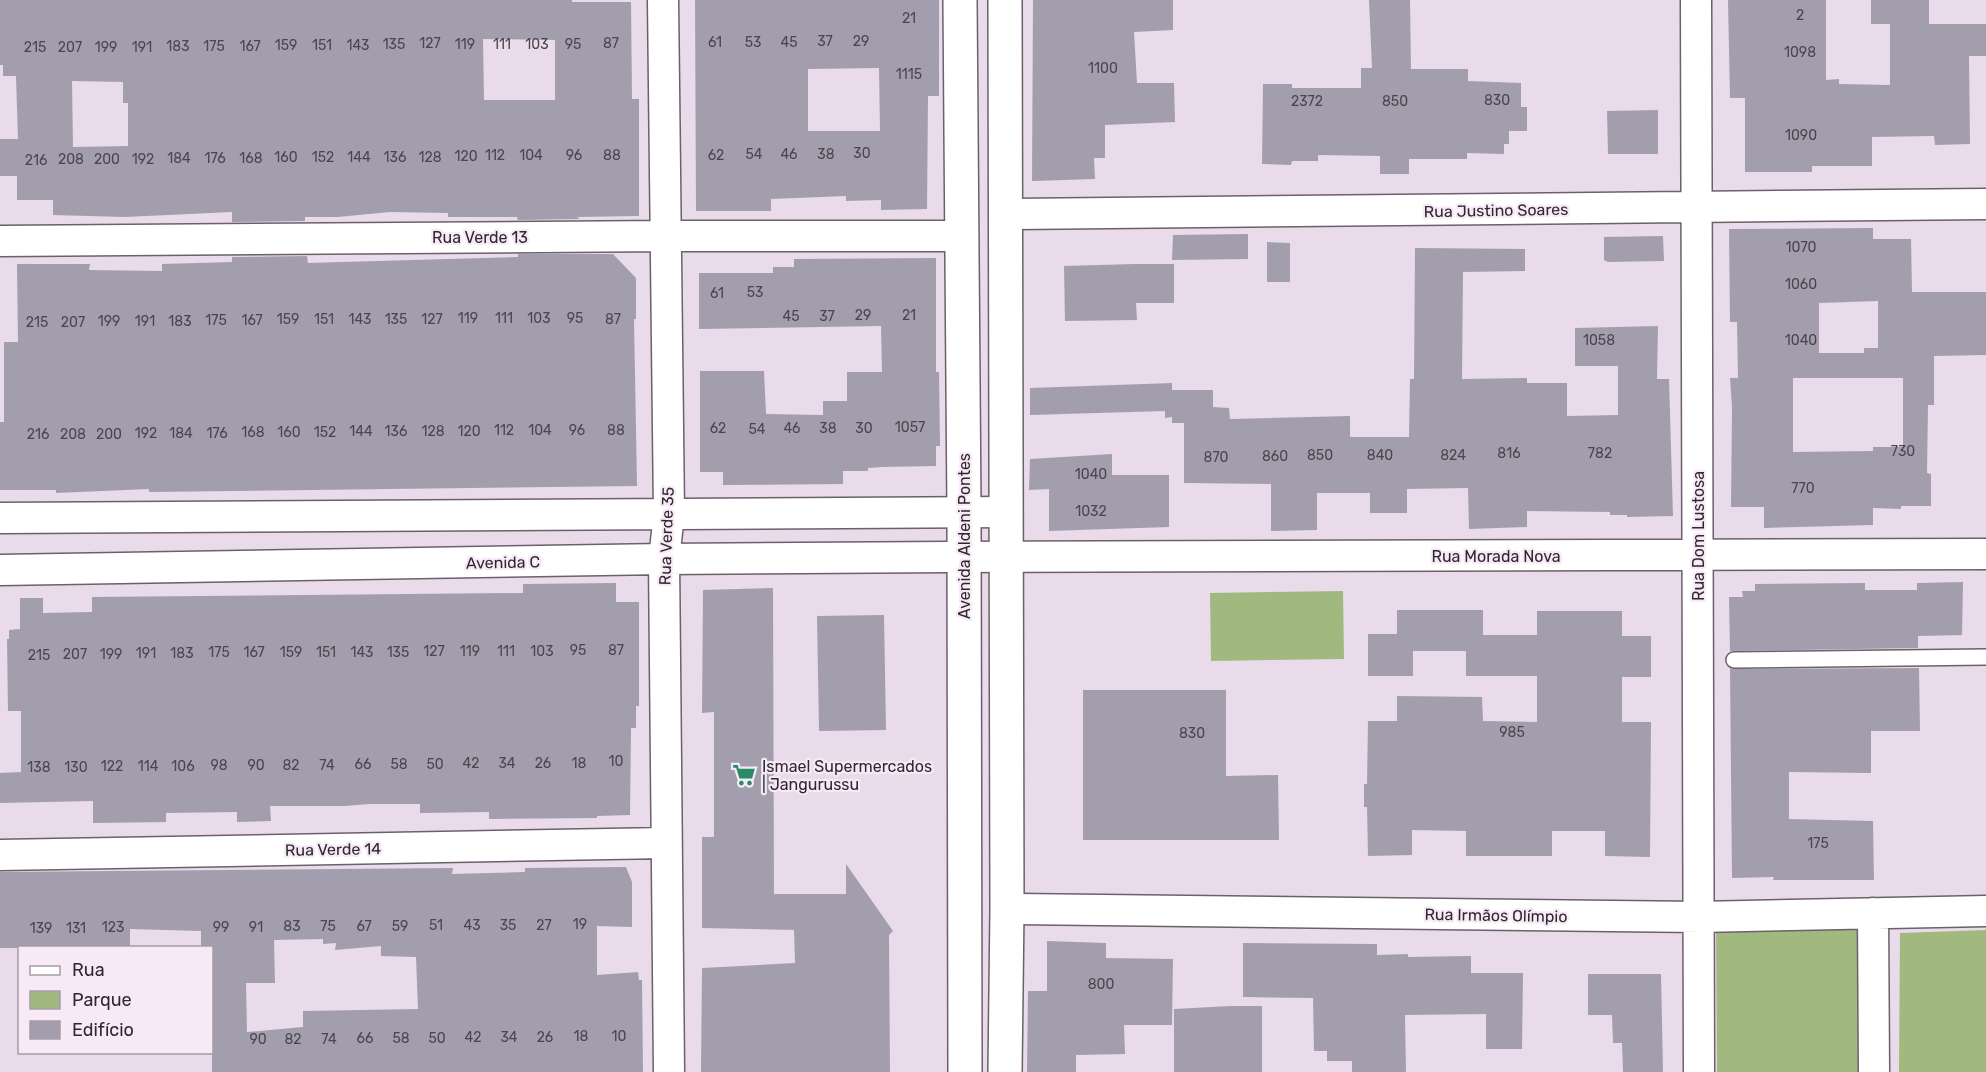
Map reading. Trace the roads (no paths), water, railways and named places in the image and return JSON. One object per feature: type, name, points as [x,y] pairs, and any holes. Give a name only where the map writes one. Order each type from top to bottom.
[{"type":"main road","name":"Avenida Aldeni Pontes","points":[[960,0],[965,1072]]},
{"type":"main road","points":[[1005,0],[1007,909],[1005,1072]]},
{"type":"street","name":"Rua Verde 35","points":[[663,0],[669,514],[664,559],[669,1072]]},
{"type":"street","name":"Rua Dom Lustosa","points":[[1696,0],[1699,1072]]},
{"type":"street","name":"Rua Justino Soares","points":[[1006,214],[1986,204]]},
{"type":"street","name":"Rua Verde 13","points":[[0,241],[961,236]]},
{"type":"street","points":[[0,518],[1006,512]]},
{"type":"street","name":"Rua Morada Nova","points":[[1006,557],[1986,554]]},
{"type":"street","name":"Avenida C","points":[[0,570],[664,559],[1006,557]]},
{"type":"street","name":"Rua Verde 14","points":[[0,855],[666,843]]},
{"type":"street","name":"Rua Irmãos Olímpio","points":[[1007,909],[1699,917],[1986,910]]},
{"type":"street","points":[[1873,913],[1874,1072]]},
{"type":"lane","points":[[1734,660],[1986,657]]},
{"type":"place","name":"Ismael Supermercados | Jangurussu","points":[[744,775]]}]
